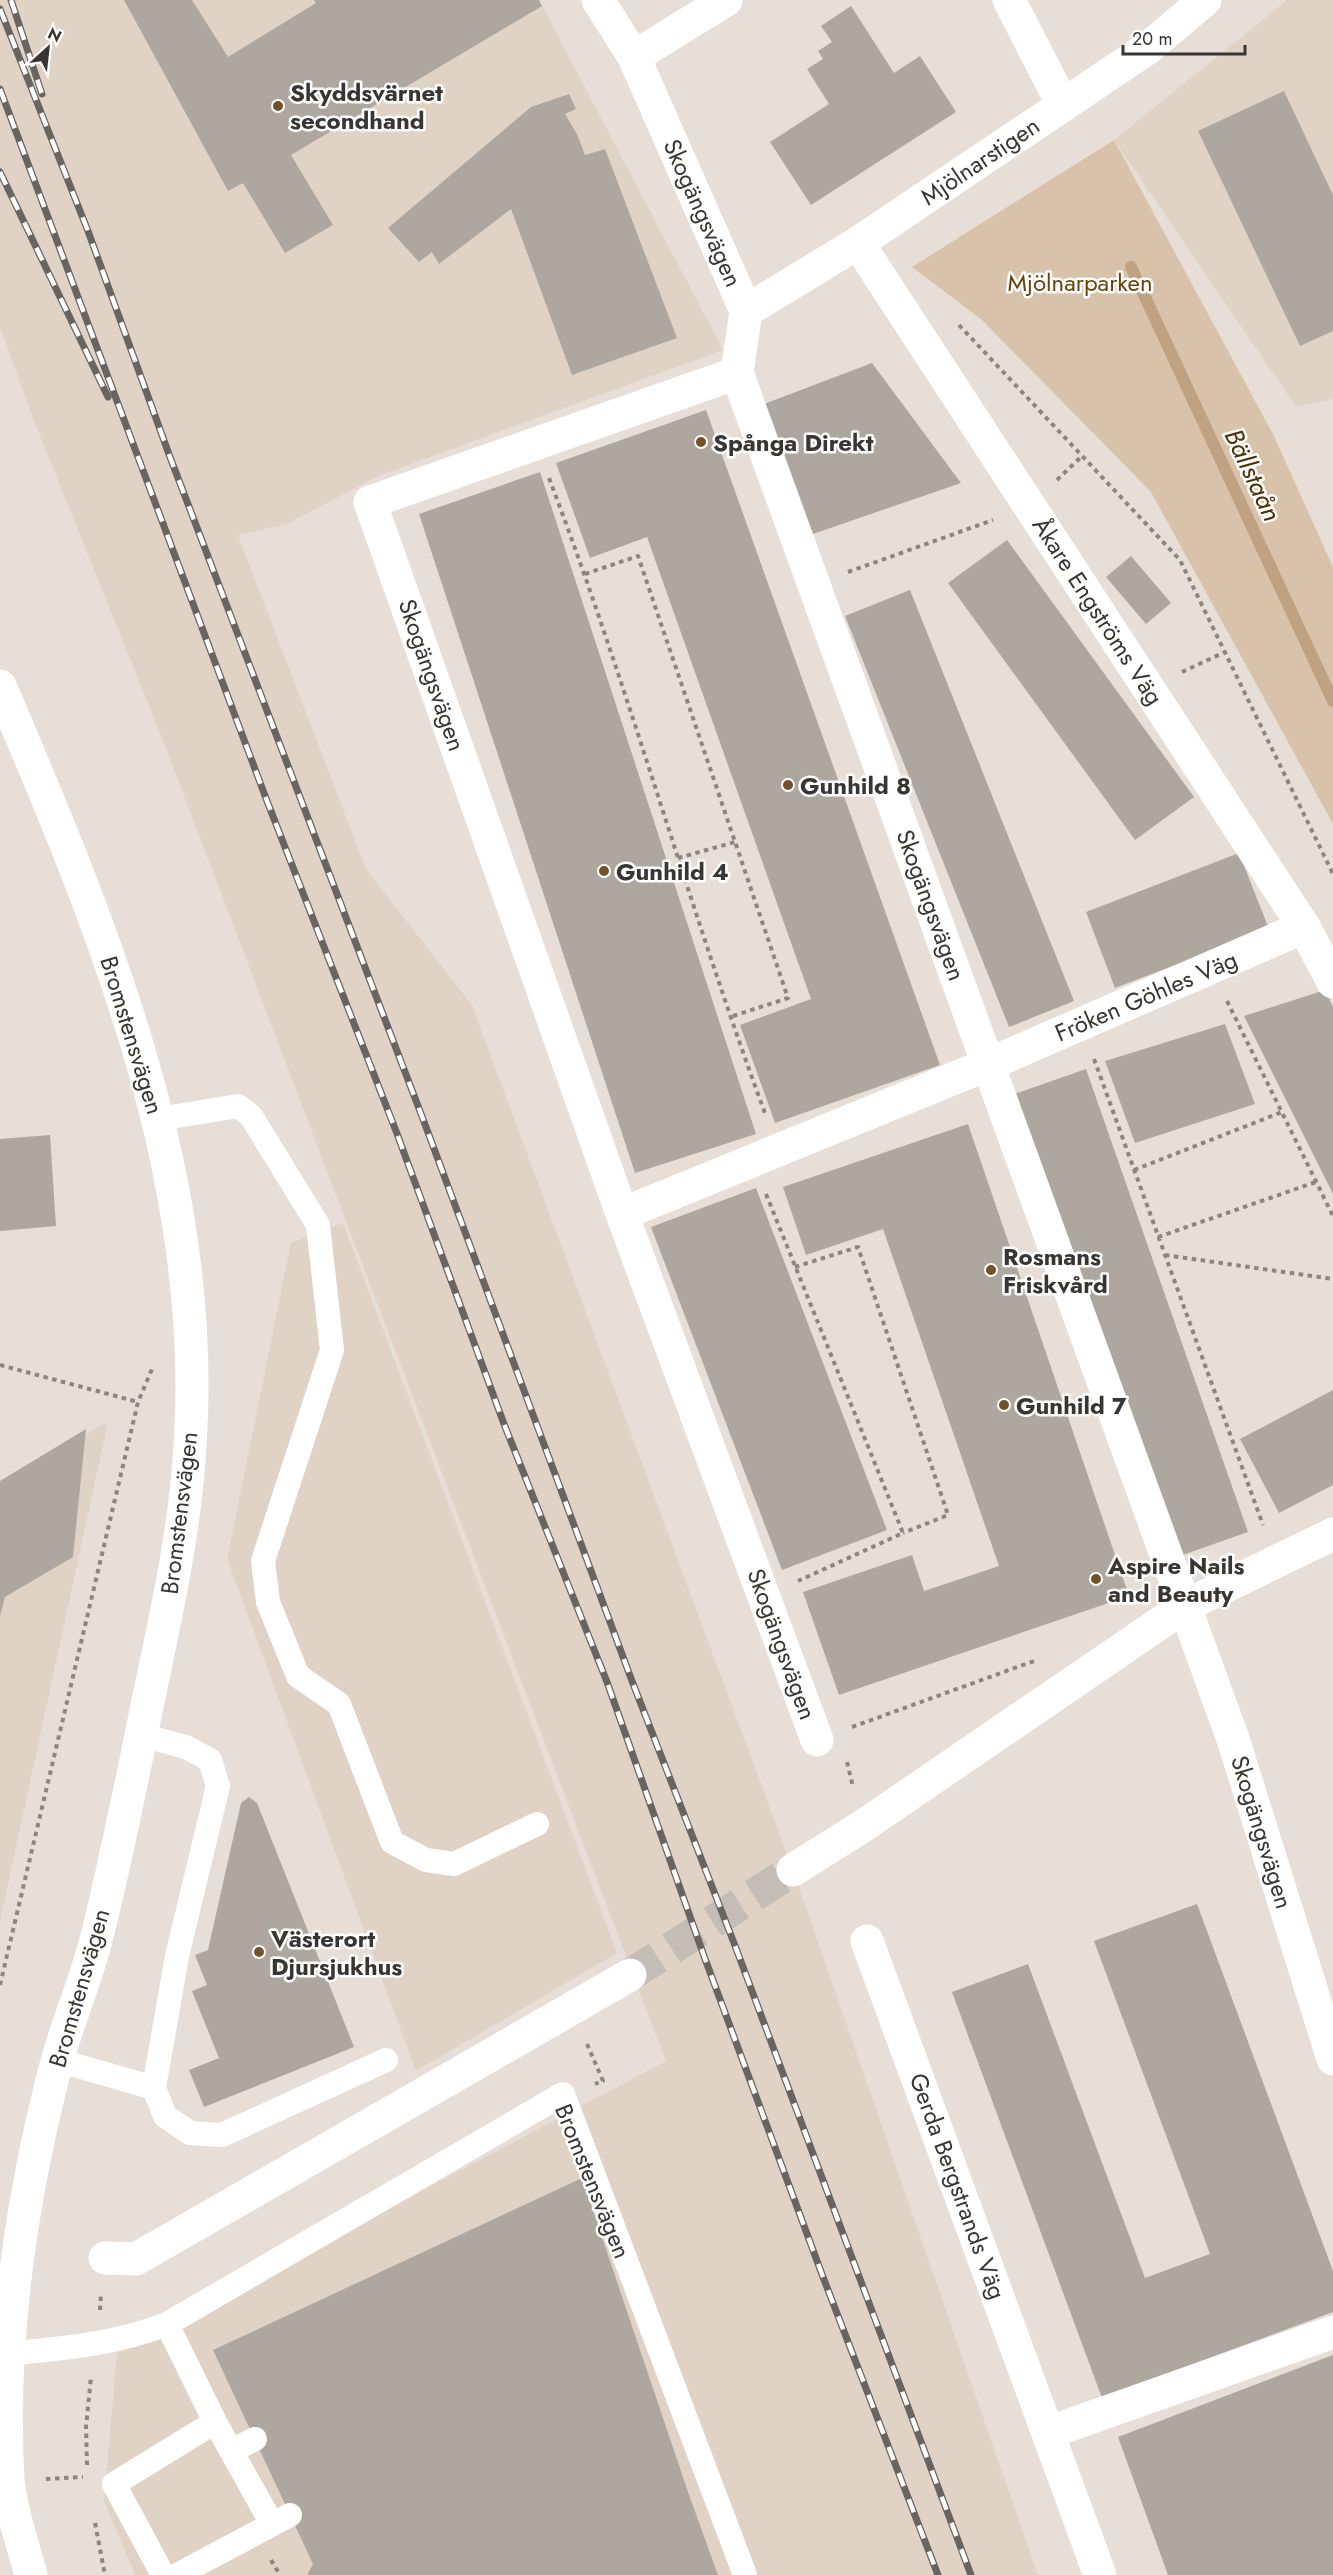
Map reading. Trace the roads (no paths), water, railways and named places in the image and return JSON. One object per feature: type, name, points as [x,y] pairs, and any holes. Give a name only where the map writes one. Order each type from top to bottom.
[{"type":"street","name":"Skogängsvägen","points":[[598,0],[634,57],[746,311],[737,373],[1233,1739],[1333,2059]]},
{"type":"street","points":[[634,57],[726,0]]},
{"type":"street","points":[[1009,0],[1063,105]]},
{"type":"street","name":"Mjölnarstigen","points":[[746,311],[858,243],[1148,48],[1205,0]]},
{"type":"street","name":"Åkare Engströms Väg","points":[[858,243],[1304,927],[1333,982]]},
{"type":"street","name":"Skogängsvägen","points":[[737,373],[370,502],[622,1214],[764,1596],[828,1736]]},
{"type":"street","name":"Bromstensvägen","points":[[0,686],[101,935],[136,1038],[159,1119],[180,1224],[193,1381],[190,1449],[182,1524],[141,1735],[94,1945],[57,2060],[22,2212],[2,2354],[8,2482],[31,2575]]},
{"type":"street","name":"Fröken Göhles Väg","points":[[989,1064],[1304,927]]},
{"type":"street","points":[[622,1214],[989,1064]]},
{"type":"street","points":[[793,1870],[863,1826],[1185,1606],[1333,1534]]},
{"type":"street","name":"Gerda Bergstrands Väg","points":[[867,1941],[1050,2432],[1100,2575]]},
{"type":"street","points":[[105,2258],[136,2259],[630,1975]]},
{"type":"street","points":[[1050,2432],[1333,2332]]},
{"type":"lane","points":[[159,1119],[238,1106],[251,1116],[318,1225],[332,1350],[263,1561],[268,1602],[298,1676],[339,1704],[392,1842],[426,1860],[454,1864],[537,1824]]},
{"type":"lane","points":[[141,1735],[186,1746],[210,1760],[218,1786],[177,1956],[154,2088],[165,2116],[190,2133],[222,2135],[386,2060]]},
{"type":"lane","points":[[57,2060],[154,2088]]},
{"type":"lane","name":"Bromstensvägen","points":[[2,2354],[95,2345],[134,2336],[167,2324],[563,2094],[745,2575]]},
{"type":"lane","points":[[167,2324],[231,2451],[281,2520],[177,2575]]},
{"type":"lane","points":[[163,2575],[114,2484],[215,2422]]},
{"type":"lane","points":[[231,2451],[255,2439]]},
{"type":"waterway","name":"Bällstaån","points":[[1131,267],[1333,701]]},
{"type":"tunnel","points":[[630,1975],[793,1870]]},
{"type":"railway","points":[[11,0],[42,94]]},
{"type":"railway","points":[[0,9],[88,231],[170,457],[423,1119],[632,1681],[734,1943],[971,2575]]},
{"type":"railway","points":[[0,89],[267,801],[396,1131],[504,1424],[607,1682],[704,1956],[823,2277],[938,2575]]},
{"type":"railway","points":[[0,172],[108,397]]},
{"type":"place","name":"Skyddsvärnet secondhand","points":[[278,106]]},
{"type":"place","name":"Spånga Direkt","points":[[701,442]]},
{"type":"place","name":"Gunhild 8","points":[[788,785]]},
{"type":"place","name":"Gunhild 4","points":[[604,871]]},
{"type":"place","name":"Rosmans Friskvård","points":[[991,1270]]},
{"type":"place","name":"Gunhild 7","points":[[1004,1405]]},
{"type":"place","name":"Aspire Nails and Beauty","points":[[1096,1579]]},
{"type":"place","name":"Västerort Djursjukhus","points":[[259,1952]]},
{"type":"park label","name":"Mjölnarparken","points":[[1080,282]]}]
